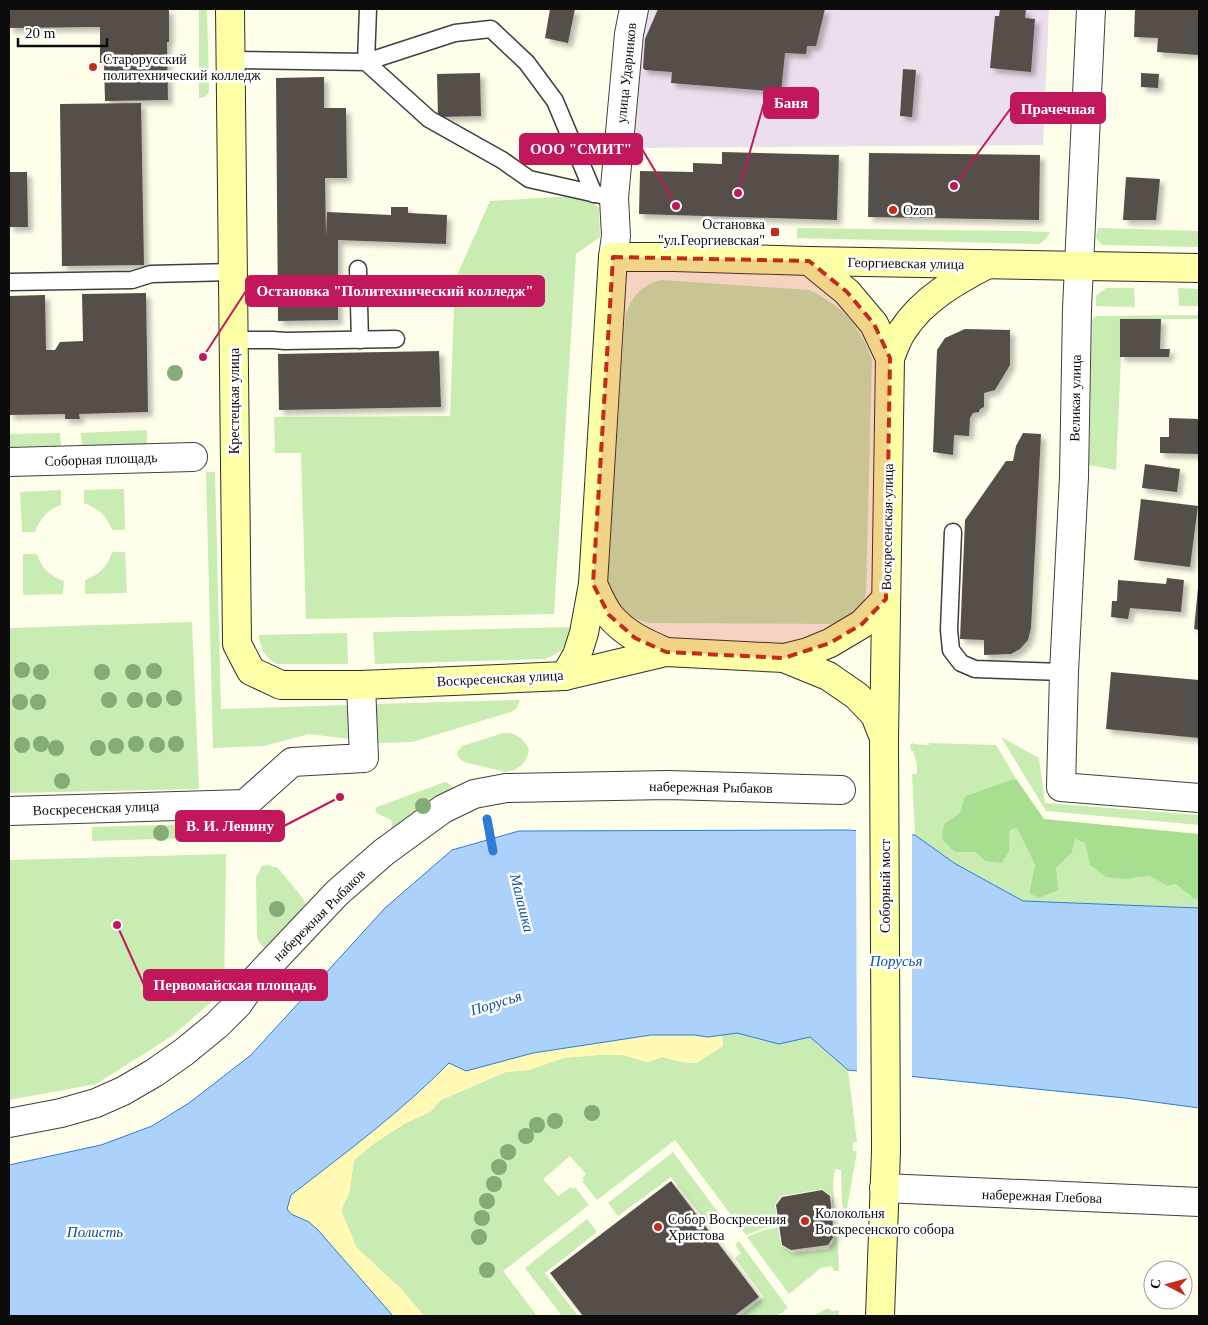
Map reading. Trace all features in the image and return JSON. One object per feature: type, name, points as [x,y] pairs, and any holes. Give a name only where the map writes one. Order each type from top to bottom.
[{"type":"main road","name":"Крестецкая улица","points":[[230,9],[238,644]]},
{"type":"main road","name":"Георгиевская улица","points":[[613,257],[674,256],[809,261],[1199,268]]},
{"type":"main road","points":[[565,676],[577,656],[584,634],[593,584],[613,257]]},
{"type":"main road","points":[[809,261],[847,292],[874,324],[890,358]]},
{"type":"main road","points":[[890,358],[902,331],[919,309],[958,280],[988,264]]},
{"type":"main road","name":"Воскресенская улица","points":[[238,644],[251,671],[281,685],[362,685],[565,676],[666,652],[784,658],[808,652],[830,643],[862,624],[886,599],[890,358]]},
{"type":"main road","points":[[593,584],[610,615],[623,628],[635,638],[666,652]]},
{"type":"main road","name":"Соборный мост","points":[[880,1316],[886,1151],[886,599]]},
{"type":"main road","points":[[784,658],[828,676],[857,696],[875,715],[885,752]]},
{"type":"street","name":"улица Ударников","points":[[613,257],[616,236],[604,196],[634,9]]},
{"type":"street","name":"Великая улица","points":[[1091,9],[1079,266],[1074,477],[1064,672],[1061,788],[1199,798]]},
{"type":"street","name":"Соборная площадь","points":[[9,462],[193,456]]},
{"type":"street","name":"Воскресенская улица","points":[[9,811],[245,804],[292,762],[364,758],[362,685]]},
{"type":"street","name":"набережная Рыбаков","points":[[9,1123],[96,1103],[123,1091],[154,1073],[184,1052],[217,1025],[238,1004],[253,982],[336,893],[399,841],[443,809],[474,794],[506,788],[668,785],[841,790]]},
{"type":"street","name":"набережная Глебова","points":[[884,1188],[1199,1202]]},
{"type":"lane","points":[[366,62],[368,9]]},
{"type":"lane","points":[[231,60],[366,62],[455,33],[491,29],[527,63],[555,101],[604,196]]},
{"type":"lane","points":[[366,62],[429,119],[502,160],[530,179],[604,196]]},
{"type":"lane","points":[[358,269],[360,340]]},
{"type":"lane","points":[[9,282],[132,280],[151,274],[233,272]]},
{"type":"lane","points":[[233,340],[396,339]]},
{"type":"lane","points":[[953,532],[949,630],[951,650],[962,662],[975,669],[1064,672]]},
{"type":"highlighted area","points":[[613,257],[809,261],[847,292],[874,324],[890,358],[886,599],[862,624],[830,643],[784,658],[666,652],[635,638],[609,615],[593,584]]},
{"type":"shaded area","points":[[646,9],[1049,9],[1043,145],[620,148]]},
{"type":"green space","points":[[199,9],[207,9],[209,90],[208,94],[203,98],[199,98]]},
{"type":"green space","points":[[586,197],[599,208],[600,237],[576,254],[554,614],[306,619],[301,453],[275,453],[274,417],[450,416],[455,280],[490,201]]},
{"type":"green space","points":[[1098,228],[1199,231],[1199,247],[1102,245],[1096,238]]},
{"type":"green space","points":[[797,229],[1050,232],[1045,240],[1039,244],[797,238]]},
{"type":"green space","points":[[661,280],[809,290],[831,302],[848,318],[862,337],[872,360],[866,591],[863,605],[855,616],[839,624],[649,623],[622,615],[607,591],[625,316],[638,293],[648,285]]},
{"type":"green space","points":[[1106,288],[1134,288],[1135,307],[1096,306],[1096,296]]},
{"type":"green space","points":[[1178,288],[1199,289],[1199,306],[1179,306]]},
{"type":"green space","points":[[1199,315],[1199,319],[1120,319],[1121,357],[1116,470],[1089,465],[1092,320],[1096,316]]},
{"type":"green space","points":[[147,430],[147,444],[82,446],[81,433]]},
{"type":"green space","points":[[60,433],[61,446],[9,447],[9,434]]},
{"type":"green space","points":[[206,472],[215,472],[221,709],[349,705],[349,739],[309,734],[264,746],[213,748]]},
{"type":"green space","points":[[124,489],[125,530],[112,530],[101,513],[94,507],[84,503],[84,490]]},
{"type":"green space","points":[[61,490],[61,505],[45,515],[35,532],[22,532],[20,492]]},
{"type":"green space","points":[[112,552],[125,552],[127,593],[85,594],[85,580],[102,569],[108,562]]},
{"type":"green space","points":[[23,554],[37,554],[47,571],[54,577],[64,581],[63,594],[23,595]]},
{"type":"green space","points":[[192,622],[199,789],[9,793],[9,628]]},
{"type":"green space","points":[[572,627],[569,643],[556,654],[545,659],[375,664],[373,632]]},
{"type":"green space","points":[[347,633],[348,664],[277,664],[269,659],[264,652],[259,635]]},
{"type":"green space","points":[[520,700],[517,708],[511,712],[412,742],[377,743],[375,704]]},
{"type":"green space","points":[[503,733],[519,737],[529,749],[527,758],[522,765],[514,770],[506,772],[464,762],[458,757],[457,753],[462,746]]},
{"type":"green space","points":[[1001,737],[1039,758],[1045,803],[1199,815],[1199,825],[1046,811]]},
{"type":"green space","points":[[913,742],[913,744],[929,745],[929,743],[996,745],[1017,780],[1013,779],[965,796],[959,814],[955,852],[977,852],[985,861],[1009,851],[1010,830],[1017,828],[1035,865],[1029,892],[1072,852],[1075,839],[1085,843],[1090,865],[1128,879],[1149,876],[1168,886],[1176,884],[1195,900],[1199,898],[1199,908],[1023,901],[954,863],[915,835],[912,774],[917,774],[917,765],[913,751],[911,751],[910,745]]},
{"type":"green space","points":[[1013,779],[1017,780],[1044,819],[1199,834],[1199,898],[1195,900],[1176,884],[1168,886],[1149,876],[1128,879],[1106,877],[1090,865],[1085,843],[1075,839],[1072,852],[1056,868],[1058,890],[1039,898],[1029,893],[1035,865],[1017,828],[1010,830],[1009,851],[1002,863],[985,861],[976,852],[955,852],[942,839],[944,824],[959,814],[965,796]]},
{"type":"green space","points":[[445,782],[451,785],[454,790],[390,834],[391,820],[375,812],[377,807]]},
{"type":"green space","points":[[194,824],[195,838],[92,841],[92,827]]},
{"type":"green space","points":[[226,854],[224,991],[172,1036],[96,1084],[9,1100],[9,860]]},
{"type":"green space","points":[[267,865],[278,868],[307,906],[269,948],[262,945],[257,938],[256,877],[262,866]]},
{"type":"green space","points":[[737,1033],[779,1044],[810,1037],[848,1070],[857,1142],[853,1142],[853,1151],[857,1151],[845,1220],[842,1203],[841,1170],[835,1169],[833,1182],[835,1221],[831,1195],[822,1189],[781,1196],[775,1205],[778,1225],[746,1235],[675,1140],[597,1200],[582,1181],[586,1174],[570,1156],[543,1179],[558,1196],[571,1187],[573,1189],[575,1187],[589,1205],[503,1271],[537,1316],[424,1316],[401,1289],[356,1247],[341,1210],[349,1193],[354,1160],[376,1142],[404,1124],[431,1111],[441,1100],[506,1072],[529,1070],[563,1058],[623,1055],[647,1062],[663,1057],[682,1062],[696,1063],[723,1046],[722,1035]]},
{"type":"green space","points":[[673,1152],[720,1215],[708,1224],[671,1177],[618,1216],[608,1203]]},
{"type":"green space","points":[[587,1219],[597,1232],[545,1273],[578,1316],[562,1316],[525,1268]]},
{"type":"green space","points":[[778,1227],[781,1245],[792,1253],[828,1249],[833,1242],[835,1229],[837,1229],[839,1271],[834,1271],[831,1266],[821,1268],[789,1294],[747,1237]]},
{"type":"green space","points":[[739,1241],[788,1308],[777,1316],[740,1316],[764,1297],[735,1258],[741,1253],[735,1245]]},
{"type":"green space","points":[[828,1308],[832,1311],[839,1310],[839,1316],[813,1316]]},
{"type":"sand","points":[[651,1035],[694,1035],[708,1037],[722,1035],[723,1046],[696,1063],[682,1062],[663,1057],[647,1062],[623,1055],[597,1055],[563,1058],[529,1070],[505,1072],[441,1100],[431,1111],[404,1124],[376,1142],[354,1160],[349,1193],[341,1210],[356,1247],[401,1289],[424,1316],[393,1316],[318,1230],[309,1222],[291,1214],[287,1209],[291,1195],[392,1115],[450,1063],[506,1060],[533,1053]]},
{"type":"water","name":"Порусья","points":[[848,830],[915,835],[954,863],[1023,901],[1199,908],[1199,1108],[1125,1098],[848,1070],[810,1037],[779,1044],[737,1033],[708,1037],[694,1035],[651,1035],[533,1053],[466,1071],[449,1063],[392,1115],[291,1195],[287,1209],[291,1214],[309,1222],[318,1230],[393,1316],[9,1316],[9,1165],[101,1145],[152,1126],[189,1103],[251,1055],[385,908],[452,850],[519,831]]},
{"type":"pier","points":[[856,828],[912,832],[912,1079],[857,1073]]},
{"type":"building","points":[[9,9],[169,9],[169,42],[167,42],[168,100],[105,101],[104,63],[100,63],[100,27],[9,28]]},
{"type":"building","points":[[550,9],[575,9],[568,43],[545,38]]},
{"type":"building","points":[[658,9],[825,9],[816,46],[807,46],[806,54],[785,53],[781,92],[671,83],[672,72],[645,70],[643,68],[645,39]]},
{"type":"building","points":[[1000,9],[1026,9],[1025,18],[1035,19],[1031,72],[990,68],[995,16],[999,16]]},
{"type":"building","points":[[1135,9],[1199,9],[1199,55],[1157,52],[1158,38],[1134,37]]},
{"type":"building","points":[[903,69],[916,70],[912,117],[900,116]]},
{"type":"building","points":[[480,73],[481,116],[438,117],[437,74]]},
{"type":"building","points":[[1141,73],[1159,74],[1158,88],[1141,87]]},
{"type":"building","points":[[324,77],[324,108],[346,108],[347,178],[325,178],[326,237],[327,212],[391,215],[391,207],[408,207],[408,213],[447,215],[446,244],[338,240],[338,320],[278,321],[276,78]]},
{"type":"building","points":[[141,103],[144,265],[62,266],[60,104]]},
{"type":"building","points":[[722,152],[839,155],[837,220],[639,214],[640,171],[693,172],[693,163],[722,164]]},
{"type":"building","points":[[869,153],[1040,155],[1039,220],[868,217]]},
{"type":"building","points":[[9,172],[27,172],[28,227],[9,227]]},
{"type":"building","points":[[1126,177],[1160,179],[1156,220],[1123,220]]},
{"type":"building","points":[[146,293],[148,412],[79,414],[80,419],[65,419],[65,414],[9,415],[9,296],[45,295],[46,350],[55,350],[60,342],[83,341],[82,294]]},
{"type":"building","points":[[1120,319],[1161,319],[1160,349],[1170,349],[1169,357],[1120,357]]},
{"type":"building","points":[[965,329],[1010,330],[1010,365],[995,390],[984,393],[984,407],[979,412],[973,413],[970,418],[969,436],[954,435],[953,455],[933,452],[937,350],[945,338]]},
{"type":"building","points":[[439,351],[441,407],[279,410],[278,354]]},
{"type":"building","points":[[1169,418],[1199,419],[1199,454],[1160,453],[1160,437],[1169,437]]},
{"type":"building","points":[[1023,433],[1041,434],[1031,628],[1028,640],[1020,649],[1011,654],[984,655],[984,640],[960,639],[965,520],[1006,461],[1013,461],[1016,446]]},
{"type":"building","points":[[1145,464],[1180,469],[1177,492],[1142,488]]},
{"type":"building","points":[[1141,499],[1198,506],[1190,567],[1134,560]]},
{"type":"building","points":[[1167,578],[1184,580],[1181,612],[1130,608],[1128,619],[1111,617],[1112,601],[1117,601],[1118,580],[1166,584]]},
{"type":"building","points":[[1199,588],[1199,630],[1194,629]]},
{"type":"building","points":[[1111,672],[1199,680],[1199,738],[1106,729]]},
{"type":"building","name":"Собор Воскресения Христова","points":[[671,1181],[759,1297],[734,1316],[583,1316],[550,1273]]},
{"type":"building","name":"Колокольня Воскресенского собора","points":[[822,1190],[830,1196],[834,1236],[828,1245],[791,1250],[782,1245],[776,1205],[782,1197]]},
{"type":"waterway","name":"Малашка","points":[[487,819],[493,851]]},
{"type":"place","name":"Старорусский политехнический колледж","points":[[93,67]]},
{"type":"place","name":"Прачечная","points":[[954,186]]},
{"type":"place","name":"Баня","points":[[738,193]]},
{"type":"place","name":"ООО \"СМИТ\"","points":[[676,206]]},
{"type":"place","name":"Ozon","points":[[893,210]]},
{"type":"place","name":"Остановка \"ул.Георгиевская\"","points":[[775,232]]},
{"type":"place","name":"Остановка \"Политехнический колледж\"","points":[[203,357]]},
{"type":"place","name":"В. И. Ленину","points":[[340,797]]},
{"type":"place","name":"Первомайская площадь","points":[[117,925]]},
{"type":"place","name":"Колокольня Воскресенского собора","points":[[805,1221]]},
{"type":"place","name":"Собор Воскресения Христова","points":[[658,1227]]},
{"type":"water label","name":"Полисть","points":[[95,1232]]}]
